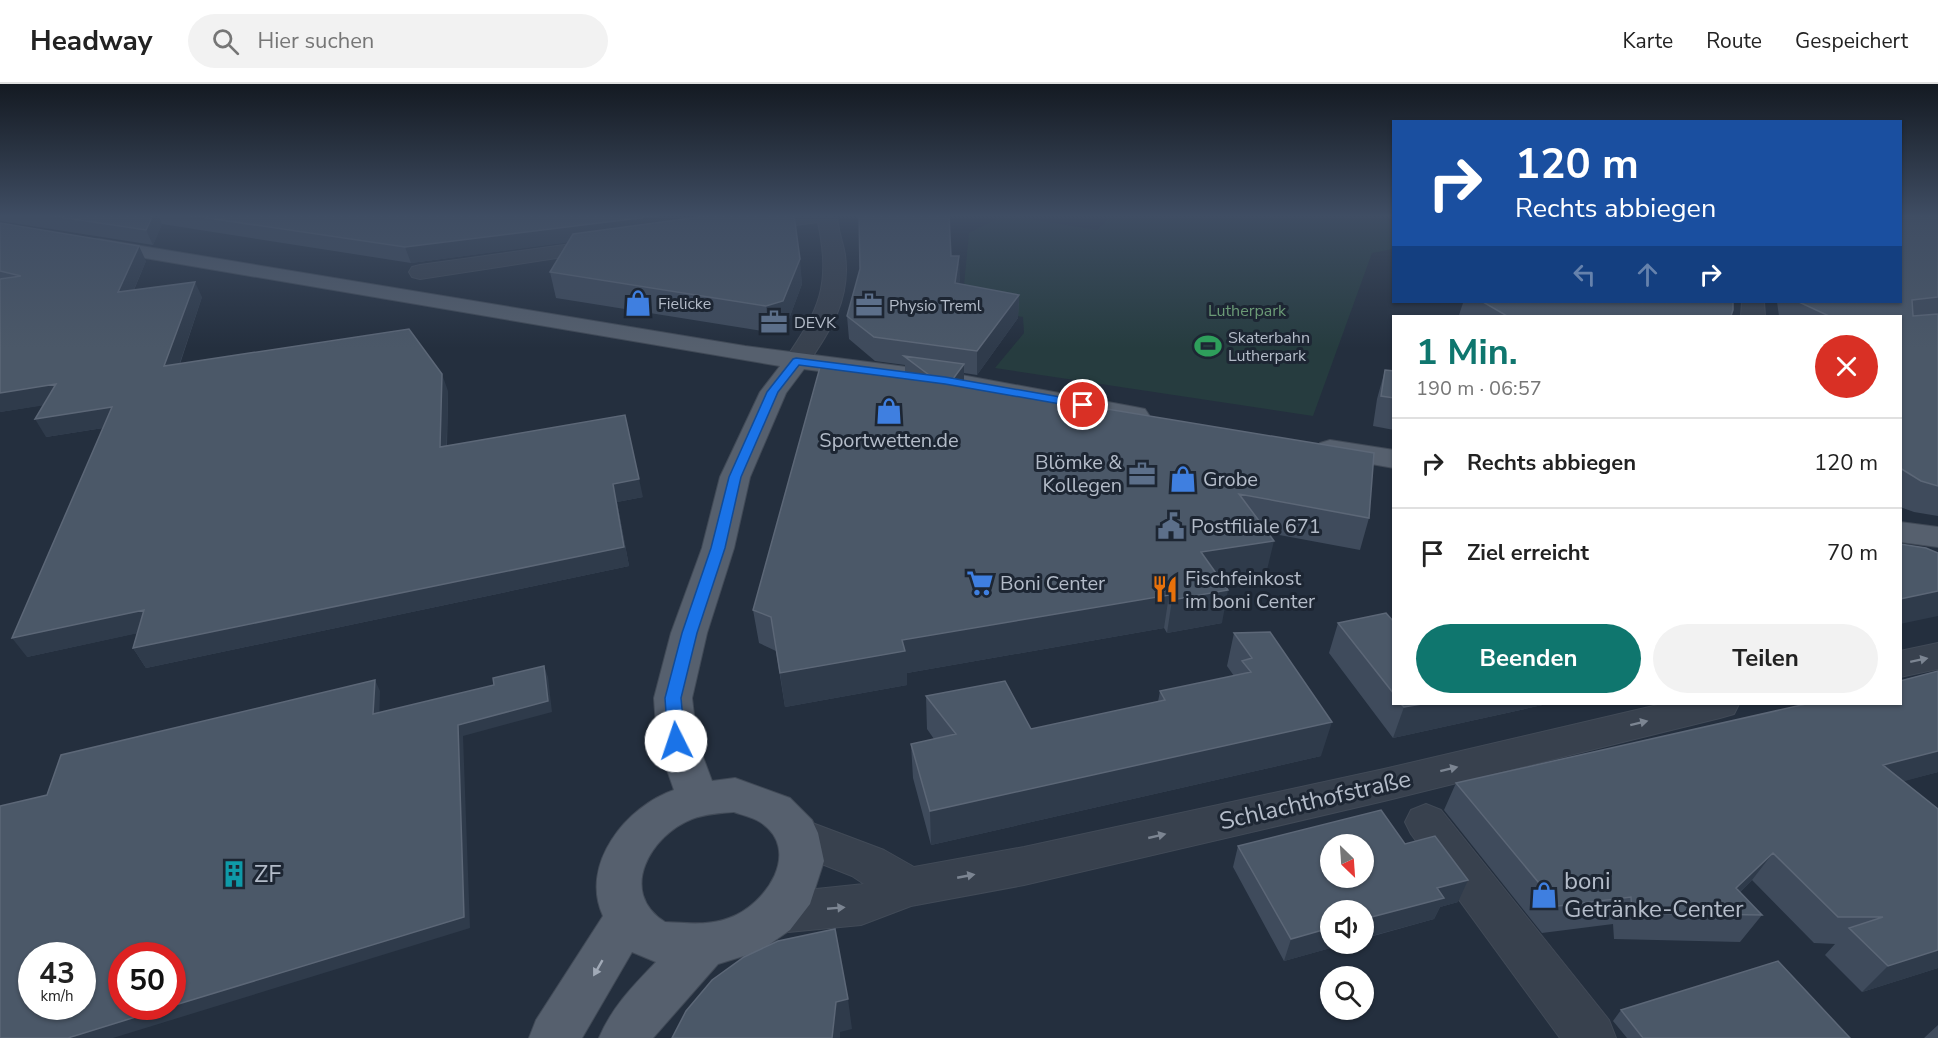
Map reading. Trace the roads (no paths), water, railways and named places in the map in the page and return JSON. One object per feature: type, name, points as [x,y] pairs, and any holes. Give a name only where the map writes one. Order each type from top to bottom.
[{"type":"main road","points":[[183,260],[796,361],[945,380],[1155,418]]},
{"type":"main road","points":[[698,798],[676,741],[673,698],[689,633],[718,548],[735,477],[773,392],[796,361]]},
{"type":"main road","points":[[1307,445],[1392,459]]},
{"type":"main road","points":[[1902,532],[1938,537]]},
{"type":"main road","points":[[1902,558],[1938,564]]},
{"type":"main road","points":[[735,795],[768,804],[786,817],[798,836],[802,861],[795,887],[778,913],[756,931],[730,942],[702,948],[679,947],[658,942],[641,932],[628,918],[619,893],[620,873],[630,848],[642,832],[659,817],[678,806],[698,798],[735,795]]},
{"type":"main road","points":[[554,1038],[628,918]]},
{"type":"main road","points":[[624,1038],[638,1016],[702,948]]},
{"type":"street","points":[[420,272],[509,260]]},
{"type":"street","points":[[796,361],[818,334],[832,300],[836,276],[834,260]]},
{"type":"street","points":[[1902,664],[1938,656]]},
{"type":"street","name":"Schlachthofstraße","points":[[778,913],[861,905],[909,887],[1024,866],[1384,785],[1716,705]]},
{"type":"street","points":[[1426,822],[1591,1038]]},
{"type":"street","points":[[798,836],[868,863],[909,887]]},
{"type":"place","name":"Fielicke","points":[[638,303]]},
{"type":"place","name":"Physio Treml","points":[[869,305]]},
{"type":"place","name":"DEVK","points":[[774,322]]},
{"type":"place","name":"Skaterbahn Lutherpark","points":[[1208,346]]},
{"type":"place","name":"Sportwetten.de","points":[[889,411]]},
{"type":"place","name":"Blömke & Kollegen","points":[[1142,474]]},
{"type":"place","name":"Grobe","points":[[1183,479]]},
{"type":"place","name":"Postfiliale 671","points":[[1171,526]]},
{"type":"place","name":"Boni Center","points":[[980,583]]},
{"type":"place","name":"Fischfeinkost im boni Center","points":[[1165,589]]},
{"type":"place","name":"ZF","points":[[234,874]]},
{"type":"place","name":"boni Getränke-Center","points":[[1544,895]]},
{"type":"park label","name":"Lutherpark","points":[[1247,310]]}]
